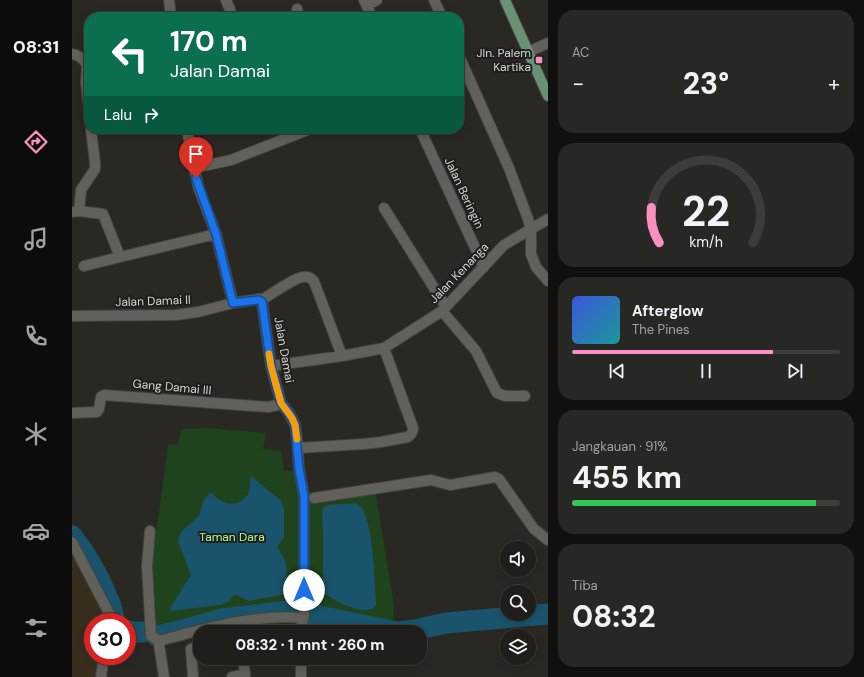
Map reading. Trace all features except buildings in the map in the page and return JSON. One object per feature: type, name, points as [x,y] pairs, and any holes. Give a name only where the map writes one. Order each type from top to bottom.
[{"type":"main road","points":[[505,0],[548,96]]},
{"type":"street","points":[[169,0],[170,12]]},
{"type":"street","points":[[226,0],[231,12]]},
{"type":"street","points":[[370,12],[365,2],[377,0]]},
{"type":"street","points":[[434,0],[440,12]]},
{"type":"street","points":[[528,52],[548,43]]},
{"type":"street","points":[[72,54],[84,60]]},
{"type":"street","points":[[464,67],[509,168],[530,230],[531,254],[536,267],[548,281]]},
{"type":"street","points":[[92,134],[95,169],[81,190],[76,211],[103,214],[120,257]]},
{"type":"street","points":[[188,134],[199,189],[216,234],[233,303],[261,300],[293,280],[302,277],[310,278],[316,284],[342,356]]},
{"type":"street","points":[[194,168],[231,160],[297,134]]},
{"type":"street","name":"Jalan Beringin","points":[[422,134],[484,267]]},
{"type":"street","points":[[384,208],[444,309],[476,351],[497,393],[505,396],[525,396]]},
{"type":"street","name":"Jalan Kenanga","points":[[271,366],[342,356],[384,348],[444,309],[504,245],[548,219]]},
{"type":"street","points":[[84,266],[216,234]]},
{"type":"street","name":"Jalan Damai","points":[[261,300],[271,366],[281,403],[289,413],[295,425],[304,496],[304,614],[302,625]]},
{"type":"street","name":"Jalan Damai II","points":[[72,316],[176,315],[198,312],[233,303]]},
{"type":"street","points":[[298,448],[381,442],[408,437],[411,435],[413,428],[384,348]]},
{"type":"street","name":"Gang Damai III","points":[[72,412],[97,412],[100,410],[101,397],[104,395],[268,407],[281,403]]},
{"type":"street","points":[[314,498],[430,480],[450,485],[495,478],[499,479],[534,529],[548,540]]},
{"type":"street","points":[[150,531],[147,566],[151,636],[160,641],[228,624],[304,614]]},
{"type":"street","points":[[72,542],[109,613]]},
{"type":"street","points":[[160,641],[159,644],[164,677]]},
{"type":"street","points":[[192,677],[193,648]]},
{"type":"street","points":[[101,677],[103,665]]},
{"type":"street","points":[[232,677],[242,676],[245,674],[244,665]]},
{"type":"street","points":[[301,665],[301,677]]},
{"type":"shaded area","points":[[72,547],[104,607],[104,613],[84,613],[84,665],[99,665],[97,677],[72,677]]},
{"type":"green space","name":"Taman Dara","points":[[208,428],[266,433],[263,449],[281,451],[284,471],[298,471],[300,501],[375,489],[394,606],[393,625],[377,625],[293,609],[225,616],[159,633],[154,629],[151,566],[168,444],[178,445],[181,429]]},
{"type":"water","points":[[251,476],[281,501],[284,509],[284,537],[278,546],[285,561],[286,569],[286,585],[283,593],[281,595],[249,601],[235,594],[229,601],[221,605],[171,611],[170,608],[191,575],[178,541],[181,532],[199,516],[204,499],[211,492],[219,500],[229,504],[234,504],[244,499],[249,492]]},
{"type":"water","points":[[356,503],[361,506],[368,525],[374,569],[376,605],[372,609],[365,610],[349,607],[333,599],[323,591],[322,512],[324,507],[329,505]]},
{"type":"waterway","points":[[72,536],[97,575],[112,613]]},
{"type":"waterway","points":[[200,625],[221,619],[288,611],[363,625]]},
{"type":"waterway","points":[[427,627],[446,623],[548,614]]},
{"type":"waterway","points":[[157,636],[193,627]]},
{"type":"waterway","points":[[136,632],[143,632]]},
{"type":"slow traffic","points":[[269,354],[281,403],[292,418],[295,425],[297,439]]},
{"type":"place","name":"Jln. Palem Kartika","points":[[539,60]]},
{"type":"route","points":[[196,178],[216,234],[233,303],[259,300],[262,302],[271,366],[281,403],[289,413],[295,425],[299,469],[304,496],[304,590]]}]
